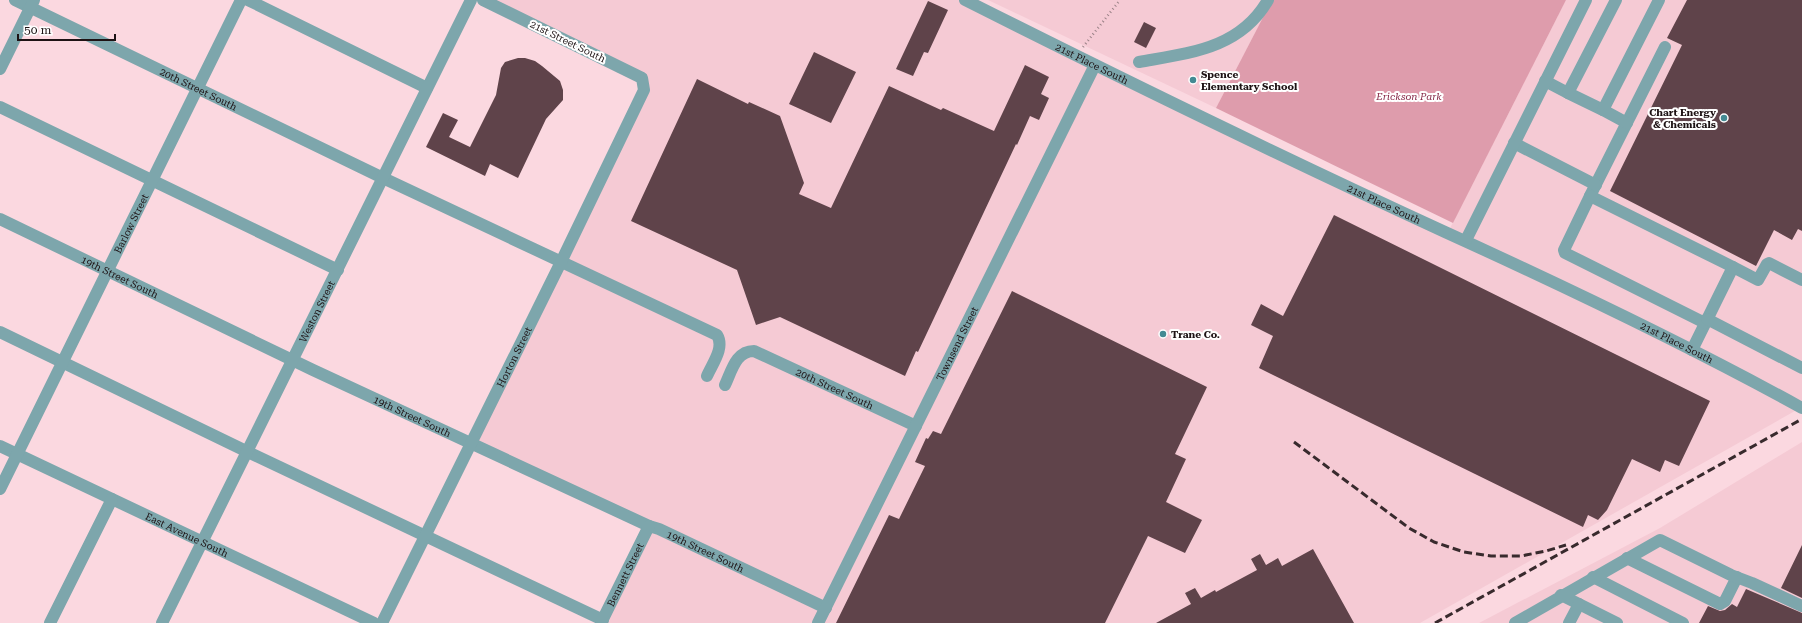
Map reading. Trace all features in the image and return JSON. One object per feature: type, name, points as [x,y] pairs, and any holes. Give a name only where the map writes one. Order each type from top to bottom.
[{"type":"street","name":"20th Street South","points":[[14,0],[32,4],[197,88],[561,262]]},
{"type":"street","name":"Barlow Street","points":[[0,489],[240,0]]},
{"type":"street","points":[[248,0],[427,88]]},
{"type":"street","name":"Weston Street","points":[[162,623],[471,0]]},
{"type":"street","name":"21st Street South","points":[[483,0],[642,78],[644,90]]},
{"type":"street","name":"21st Place South","points":[[965,0],[1095,65],[1466,240],[1801,405]]},
{"type":"street","points":[[1139,62],[1204,50],[1232,38],[1252,20],[1268,0]]},
{"type":"street","points":[[1466,240],[1586,0]]},
{"type":"street","points":[[1568,93],[1616,0]]},
{"type":"street","points":[[1603,110],[1659,0]]},
{"type":"street","points":[[0,69],[32,4]]},
{"type":"street","points":[[1665,46],[1564,250],[1565,253],[1802,368]]},
{"type":"street","name":"Townsend Street","points":[[818,623],[1095,65]]},
{"type":"street","points":[[1545,81],[1627,123]]},
{"type":"street","name":"Horton Street","points":[[382,623],[561,262],[644,90]]},
{"type":"street","points":[[0,107],[338,270]]},
{"type":"street","points":[[1514,143],[1593,191],[1758,280],[1769,263],[1802,280]]},
{"type":"street","name":"19th Street South","points":[[0,219],[471,444],[649,526],[666,532],[826,608]]},
{"type":"street","points":[[561,262],[717,335],[720,340],[720,346],[707,376]]},
{"type":"street","points":[[1692,350],[1733,267]]},
{"type":"street","points":[[0,332],[248,452],[426,535],[602,621]]},
{"type":"street","name":"20th Street South","points":[[725,385],[739,356],[746,351],[754,351],[916,426]]},
{"type":"street","name":"East Avenue South","points":[[0,446],[374,623]]},
{"type":"street","points":[[50,623],[112,499]]},
{"type":"street","name":"Bennett Street","points":[[602,621],[649,526]]},
{"type":"street","points":[[1515,623],[1561,595],[1660,540],[1802,606]]},
{"type":"street","points":[[1627,558],[1720,604],[1724,601],[1737,577]]},
{"type":"street","points":[[1593,577],[1683,623]]},
{"type":"street","points":[[1561,595],[1617,623]]},
{"type":"street","points":[[1569,623],[1579,604]]},
{"type":"street","points":[[1532,623],[1539,608]]},
{"type":"path","points":[[1078,56],[1085,42],[1120,0]]},
{"type":"shaded area","name":"Trane Co.","points":[[483,0],[965,0],[1446,236],[1566,0],[1802,0],[1802,407],[1420,623],[601,623],[649,526],[471,444],[644,90],[642,78]]},
{"type":"shaded area","name":"Spence Elementary School","points":[[988,0],[1272,0],[1216,108]]},
{"type":"shaded area","points":[[1802,442],[1802,623],[1479,623],[1660,528]]},
{"type":"green space","name":"Erickson Park","points":[[1272,0],[1566,0],[1453,223],[1216,108]]},
{"type":"building","name":"Chart Energy & Chemicals","points":[[1687,0],[1802,0],[1802,231],[1798,229],[1792,240],[1774,230],[1756,266],[1610,191],[1682,45],[1667,38]]},
{"type":"building","points":[[928,1],[948,10],[928,53],[924,52],[913,76],[896,69]]},
{"type":"building","points":[[1144,22],[1156,28],[1146,48],[1134,42]]},
{"type":"building","points":[[814,52],[856,72],[831,123],[789,104]]},
{"type":"building","points":[[518,58],[525,58],[535,61],[560,81],[563,90],[563,100],[546,119],[518,178],[490,164],[485,176],[426,147],[443,113],[458,120],[449,137],[470,147],[496,95],[501,68],[505,62]]},
{"type":"building","points":[[1025,65],[1049,77],[1041,94],[1049,98],[1039,120],[1030,116],[918,352],[916,351],[905,376],[780,317],[756,325],[737,270],[631,221],[697,79],[748,104],[749,102],[780,116],[804,183],[799,194],[831,208],[889,86],[941,110],[943,108],[994,131]]},
{"type":"building","points":[[1334,215],[1710,401],[1679,466],[1665,460],[1660,472],[1632,459],[1607,510],[1598,520],[1588,515],[1583,527],[1259,368],[1273,336],[1251,325],[1261,304],[1283,316]]},
{"type":"building","points":[[1012,291],[1207,387],[1175,454],[1186,459],[1166,502],[1202,520],[1185,553],[1148,536],[1105,623],[836,623],[889,515],[899,519],[925,466],[915,462],[926,438],[928,439],[933,431],[941,434]]},
{"type":"building","points":[[1802,545],[1802,598],[1781,588]]},
{"type":"building","points":[[1313,549],[1354,623],[1156,623],[1191,604],[1185,593],[1195,588],[1201,598],[1215,590],[1216,592],[1257,570],[1251,559],[1260,554],[1266,565],[1278,558],[1282,566]]},
{"type":"building","points":[[1746,589],[1802,613],[1802,623],[1699,623],[1708,606],[1720,611],[1725,610],[1732,604],[1737,607]]},
{"type":"railway","points":[[1435,623],[1802,419]]},
{"type":"railway","points":[[1294,442],[1409,528],[1434,542],[1464,552],[1491,556],[1521,556],[1566,545]]},
{"type":"place","name":"Spence Elementary School","points":[[1193,80]]},
{"type":"place","name":"Chart Energy & Chemicals","points":[[1724,118]]},
{"type":"place","name":"Trane Co.","points":[[1163,334]]}]
